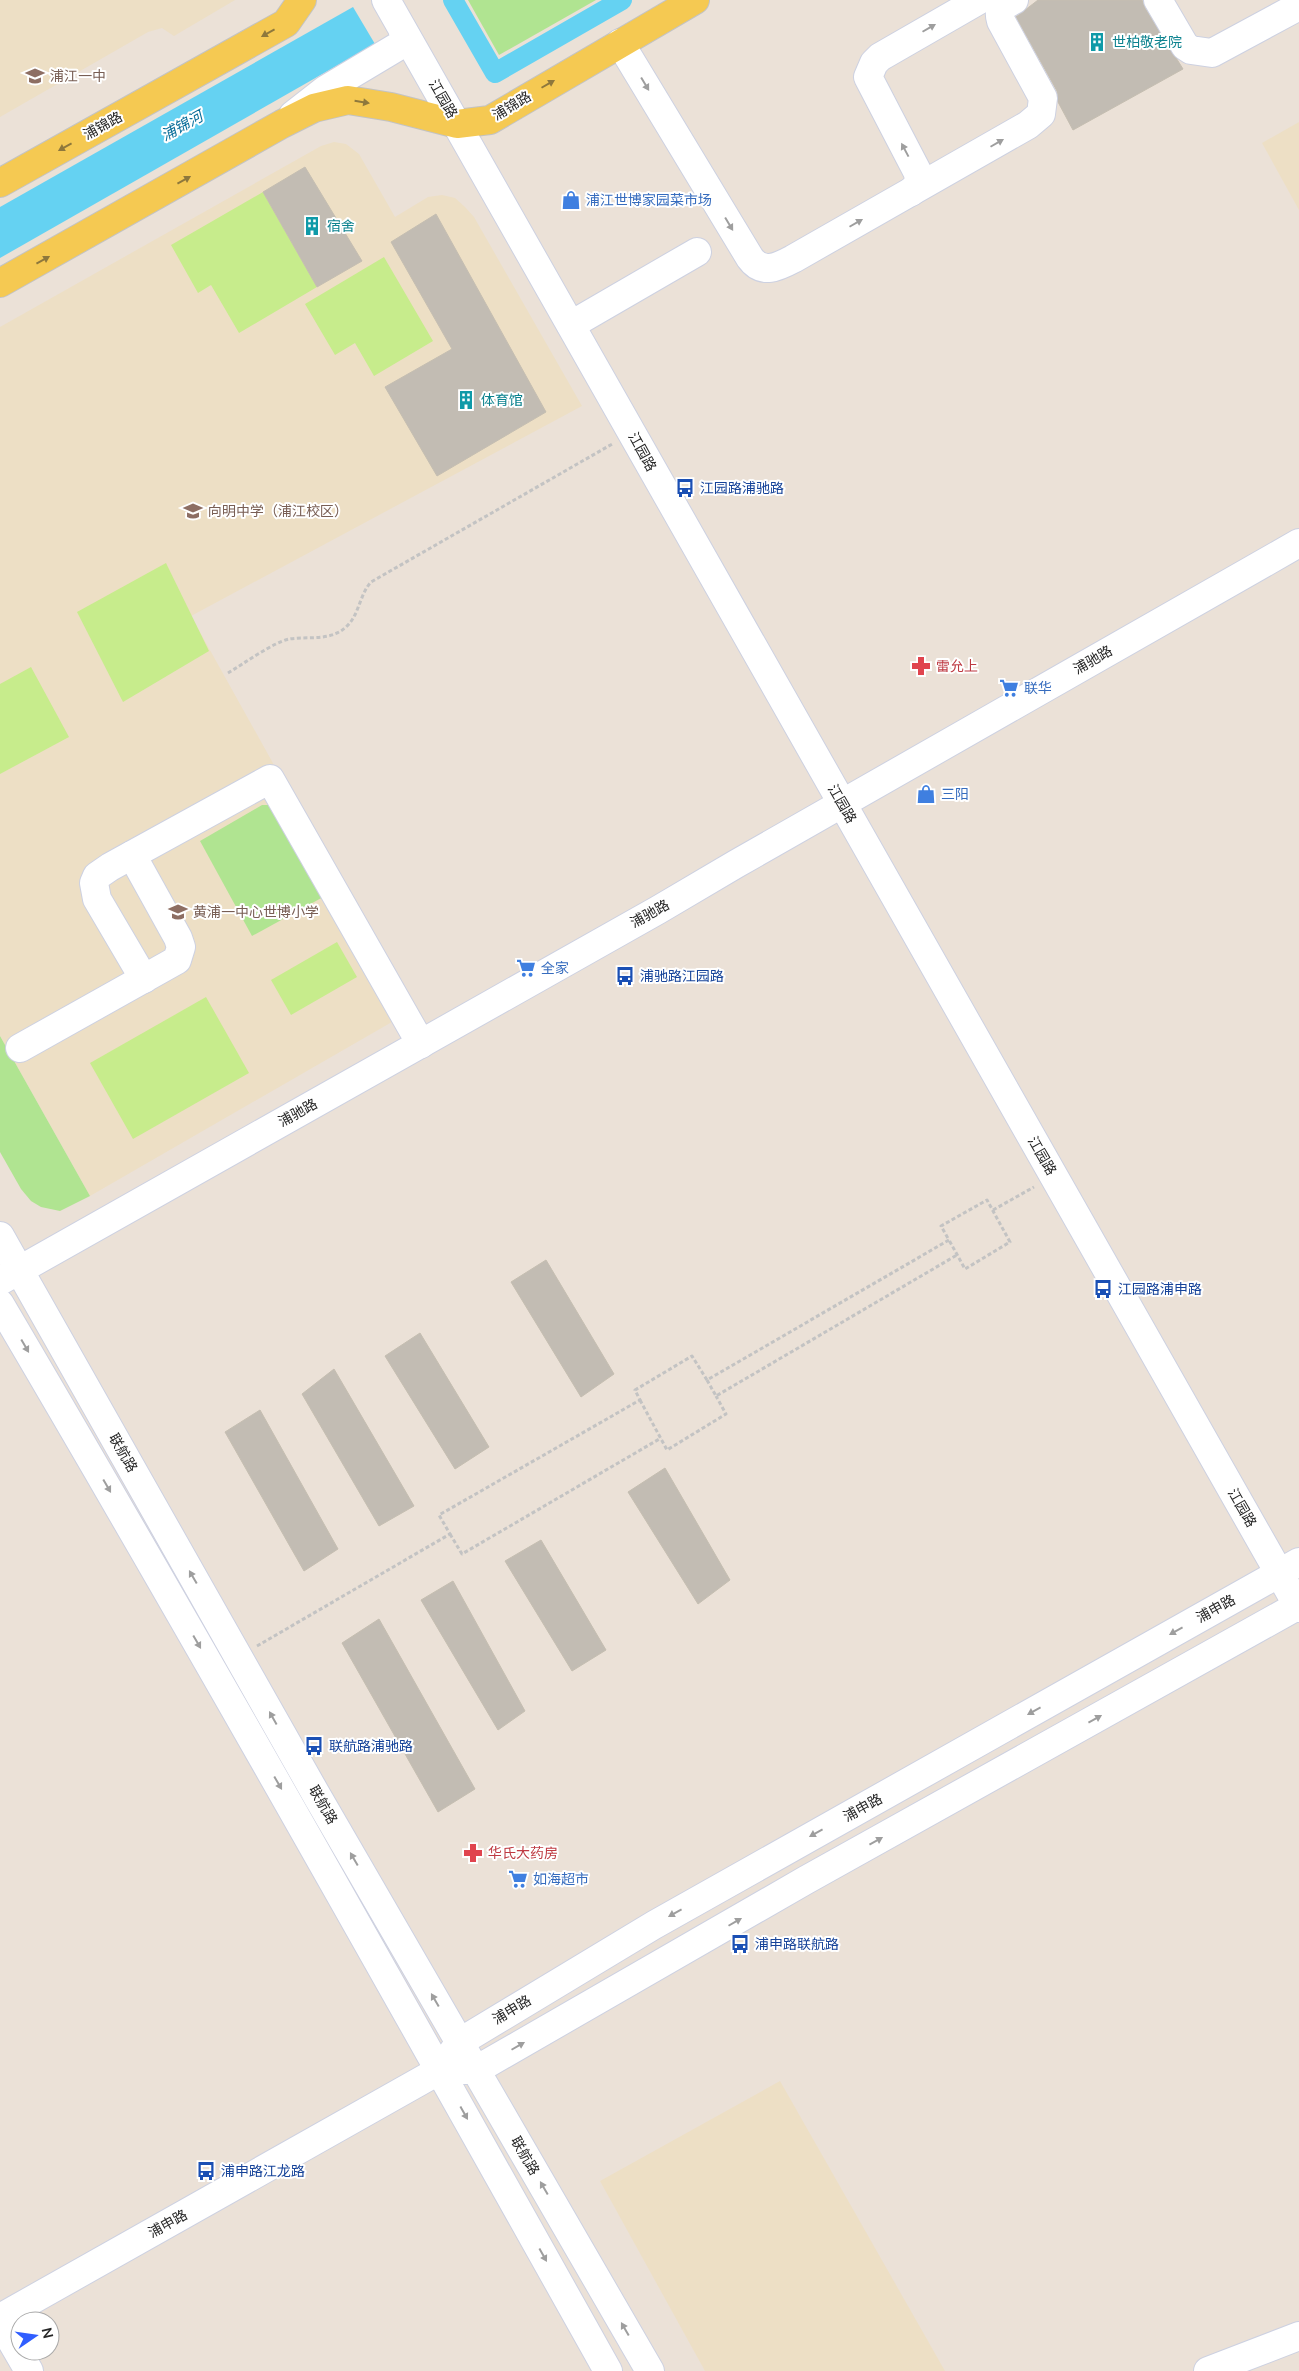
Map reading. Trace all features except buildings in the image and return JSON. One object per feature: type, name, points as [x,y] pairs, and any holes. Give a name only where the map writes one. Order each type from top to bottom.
[{"type":"main road","name":"浦锦路","points":[[0,183],[286,23],[302,0]]},
{"type":"main road","name":"浦锦路","points":[[0,283],[282,124],[314,108],[348,100],[391,107],[457,124],[490,120],[695,0]]},
{"type":"street","name":"江园路","points":[[386,0],[842,805],[1289,1568],[1299,1606]]},
{"type":"street","points":[[912,192],[919,184],[919,177],[870,84],[868,77],[870,71],[880,57],[978,0]]},
{"type":"street","points":[[620,43],[750,258],[759,267],[775,267],[793,260],[912,192],[1028,125],[1041,114],[1043,98],[1001,21],[999,13],[1000,8],[1014,0]]},
{"type":"street","points":[[1158,0],[1185,46],[1191,50],[1212,53],[1299,6]]},
{"type":"street","name":"浦锦路","points":[[282,124],[325,90],[402,44],[404,40],[403,31]]},
{"type":"street","points":[[570,325],[697,252]]},
{"type":"street","name":"浦驰路","points":[[10,1276],[842,805],[1299,543]]},
{"type":"street","points":[[144,979],[97,899],[94,883],[103,871],[270,780],[421,1044]]},
{"type":"street","points":[[20,1048],[178,960],[181,947],[178,938],[132,855]]},
{"type":"street","name":"联航路","points":[[0,1236],[10,1276],[239,1656],[650,2371]]},
{"type":"street","name":"联航路","points":[[0,1304],[139,1540],[440,2070],[608,2371]]},
{"type":"street","name":"浦申路","points":[[0,2319],[440,2070],[460,2042],[654,1925],[1289,1568]]},
{"type":"street","name":"浦申路","points":[[440,2070],[476,2070],[806,1880],[1299,1606]]},
{"type":"street","points":[[0,2319],[29,2371]]},
{"type":"street","points":[[1208,2371],[1299,2336]]},
{"type":"path","points":[[228,673],[284,641],[313,638],[339,632],[351,621],[362,595],[371,582],[632,433]]},
{"type":"path","points":[[993,1210],[1039,1184]]},
{"type":"path","points":[[987,1200],[1010,1242],[965,1269],[949,1240],[941,1226],[987,1200]]},
{"type":"path","points":[[707,1380],[949,1240]]},
{"type":"path","points":[[716,1396],[958,1255]]},
{"type":"path","points":[[692,1356],[716,1396],[726,1414],[667,1450],[635,1390],[692,1356]]},
{"type":"path","points":[[640,1400],[439,1515],[462,1554],[661,1438]]},
{"type":"path","points":[[239,1656],[450,1534]]},
{"type":"shaded area","name":"浦江一中","points":[[0,0],[235,0],[174,36],[162,28],[148,32],[0,117]]},
{"type":"shaded area","points":[[1299,122],[1299,210],[1262,143]]},
{"type":"shaded area","name":"向明中学（浦江校区）","points":[[334,142],[346,144],[359,154],[395,217],[428,197],[442,195],[455,198],[465,207],[474,217],[582,406],[191,616],[411,1011],[90,1196],[0,1036],[0,327],[321,146]]},
{"type":"shaded area","points":[[780,2081],[945,2371],[705,2371],[600,2181]]},
{"type":"green space","points":[[468,0],[596,0],[499,55]]},
{"type":"green space","points":[[263,192],[317,287],[239,333],[211,285],[198,293],[171,245]]},
{"type":"green space","points":[[384,257],[433,341],[374,376],[355,343],[335,355],[305,304]]},
{"type":"green space","points":[[166,563],[209,651],[123,702],[77,612]]},
{"type":"green space","points":[[31,667],[69,737],[0,774],[0,684]]},
{"type":"green space","points":[[262,805],[268,805],[274,809],[325,896],[252,936],[200,841]]},
{"type":"green space","points":[[337,942],[357,977],[291,1015],[271,980]]},
{"type":"green space","points":[[206,997],[249,1073],[133,1139],[90,1063]]},
{"type":"green space","points":[[0,1036],[90,1196],[60,1211],[41,1207],[31,1201],[21,1189],[0,1152]]},
{"type":"water","name":"浦锦河","points":[[353,7],[375,44],[0,258],[0,207]]},
{"type":"waterway","points":[[453,0],[495,73],[622,0]]},
{"type":"place","name":"世柏敬老院","points":[[1097,42]]},
{"type":"place","name":"浦江一中","points":[[35,76]]},
{"type":"place","name":"浦江世博家园菜市场","points":[[571,200]]},
{"type":"place","name":"宿舍","points":[[312,226]]},
{"type":"place","name":"体育馆","points":[[466,400]]},
{"type":"place","name":"江园路浦驰路","points":[[685,488]]},
{"type":"place","name":"向明中学（浦江校区）","points":[[193,511]]},
{"type":"place","name":"雷允上","points":[[921,666]]},
{"type":"place","name":"联华","points":[[1009,688]]},
{"type":"place","name":"三阳","points":[[926,794]]},
{"type":"place","name":"黄浦一中心世博小学","points":[[178,912]]},
{"type":"place","name":"全家","points":[[526,968]]},
{"type":"place","name":"浦驰路江园路","points":[[625,976]]},
{"type":"place","name":"江园路浦申路","points":[[1103,1289]]},
{"type":"place","name":"联航路浦驰路","points":[[314,1746]]},
{"type":"place","name":"华氏大药房","points":[[473,1853]]},
{"type":"place","name":"如海超市","points":[[518,1879]]},
{"type":"place","name":"浦申路联航路","points":[[740,1944]]},
{"type":"place","name":"浦申路江龙路","points":[[206,2171]]}]
